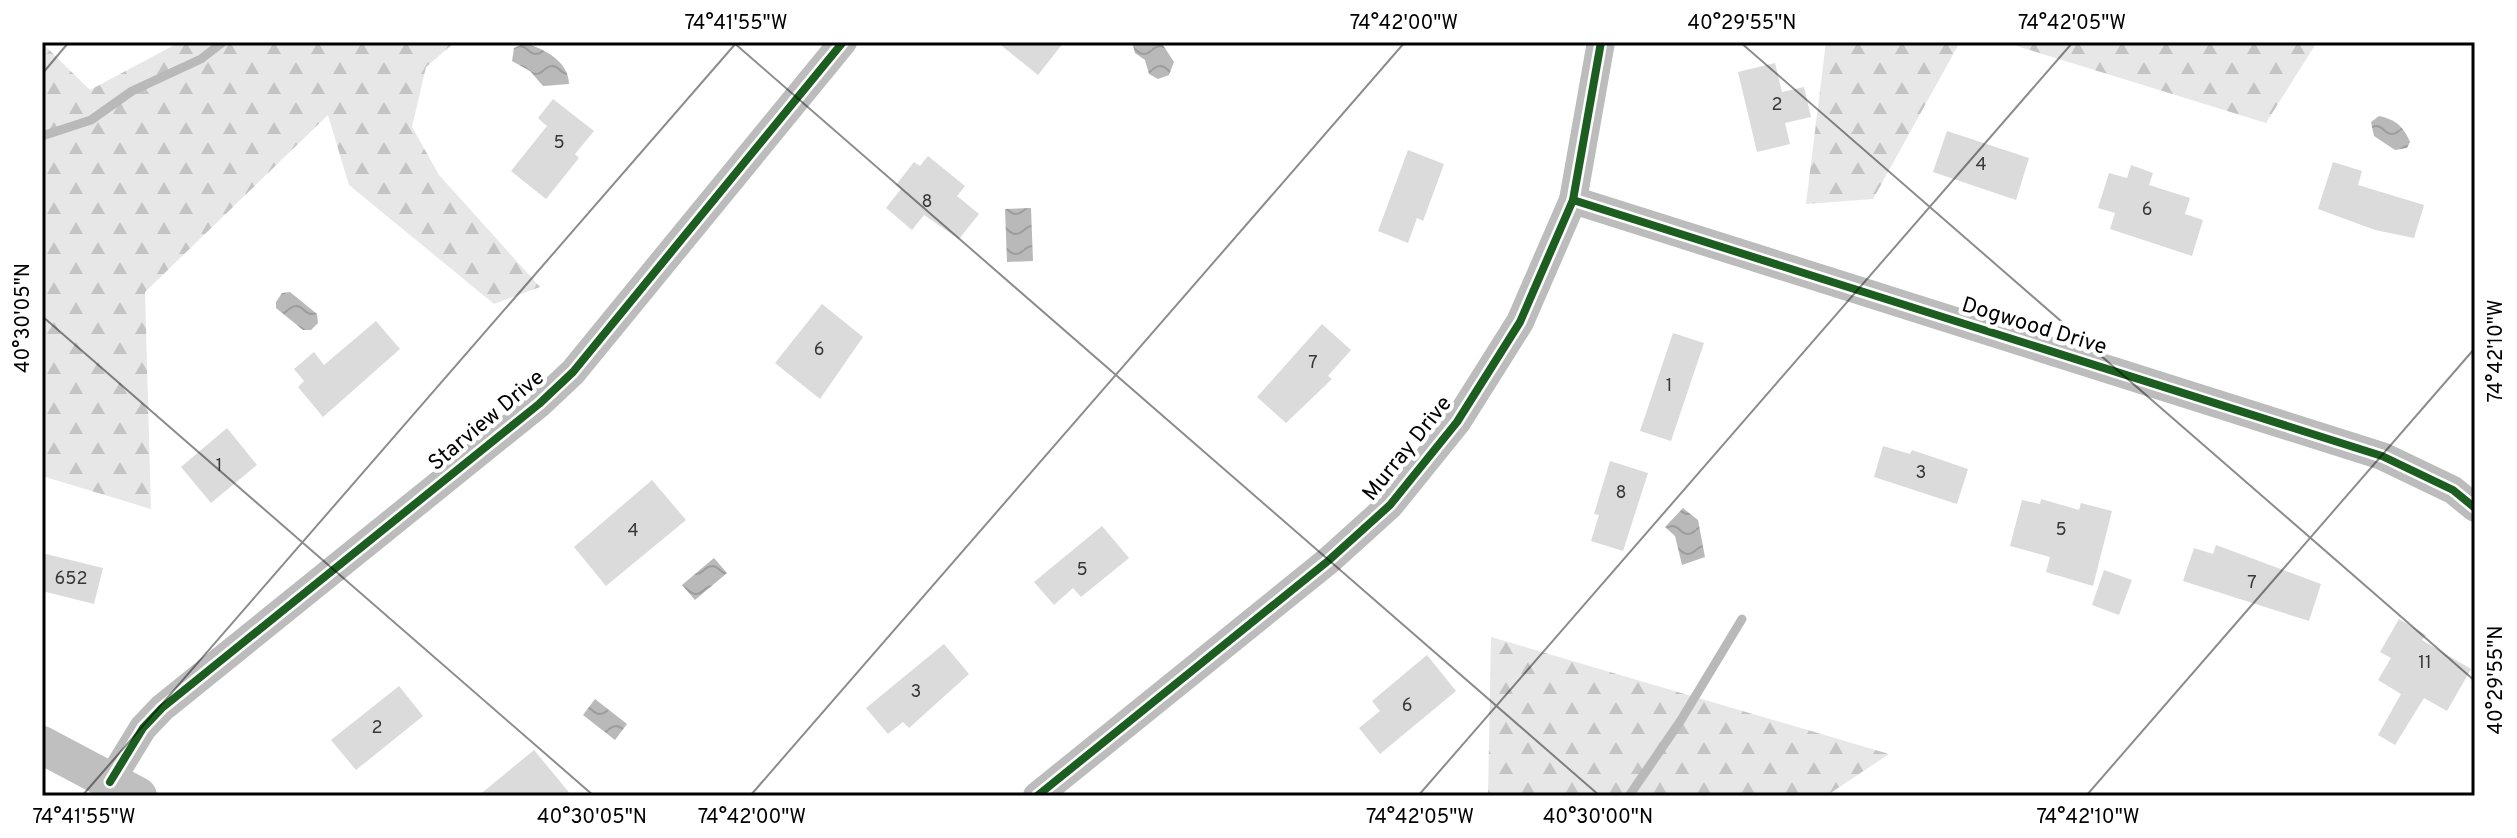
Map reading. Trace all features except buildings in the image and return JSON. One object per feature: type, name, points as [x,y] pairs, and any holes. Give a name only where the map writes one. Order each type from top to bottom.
[{"type":"main road","points":[[42,745],[124,789]]},
{"type":"street","name":"Starview Drive","points":[[124,789],[143,728],[162,708],[539,404],[573,372],[843,42]]},
{"type":"street","name":"Murray Drive","points":[[1037,796],[1328,561],[1390,505],[1457,422],[1520,322],[1573,200],[1601,42]]},
{"type":"street","name":"Dogwood Drive","points":[[1573,200],[2382,456],[2453,490],[2475,508]]},
{"type":"green space","points":[[180,42],[455,42],[426,67],[412,127],[439,175],[540,287],[494,304],[349,185],[328,115],[145,292],[151,509],[42,476],[42,43],[90,90]]},
{"type":"green space","points":[[1826,42],[1960,42],[1873,199],[1806,204]]},
{"type":"green space","points":[[2004,42],[2317,42],[2266,123]]},
{"type":"green space","points":[[1491,637],[1889,754],[1826,796],[1488,796]]},
{"type":"water","points":[[1132,42],[1161,42],[1174,62],[1169,75],[1158,79],[1149,74],[1145,60],[1135,53]]},
{"type":"water","points":[[525,43],[548,53],[560,63],[569,84],[543,86],[530,71],[512,61],[514,48]]},
{"type":"water","points":[[2379,116],[2402,128],[2410,142],[2407,148],[2395,150],[2374,136],[2371,122]]},
{"type":"water","points":[[1031,208],[1033,261],[1007,262],[1005,209]]},
{"type":"water","points":[[290,292],[317,314],[318,323],[311,330],[303,330],[276,308],[282,293]]},
{"type":"water","points":[[1683,508],[1698,520],[1705,557],[1682,565],[1675,536],[1665,527]]},
{"type":"water","points":[[714,558],[727,573],[695,600],[682,585]]},
{"type":"water","points":[[595,699],[627,724],[615,740],[583,715]]},
{"type":"waterway","points":[[42,136],[91,120],[132,91],[201,59],[223,42]]},
{"type":"waterway","points":[[1629,796],[1681,720],[1742,619]]},
{"type":"cycle path","points":[[110,782],[143,728],[162,708],[539,404],[573,372],[843,42]]},
{"type":"cycle path","points":[[1037,796],[1328,561],[1390,505],[1457,422],[1520,322],[1573,200],[1601,42]]},
{"type":"cycle path","points":[[1573,200],[2382,456],[2453,490],[2475,508]]}]
